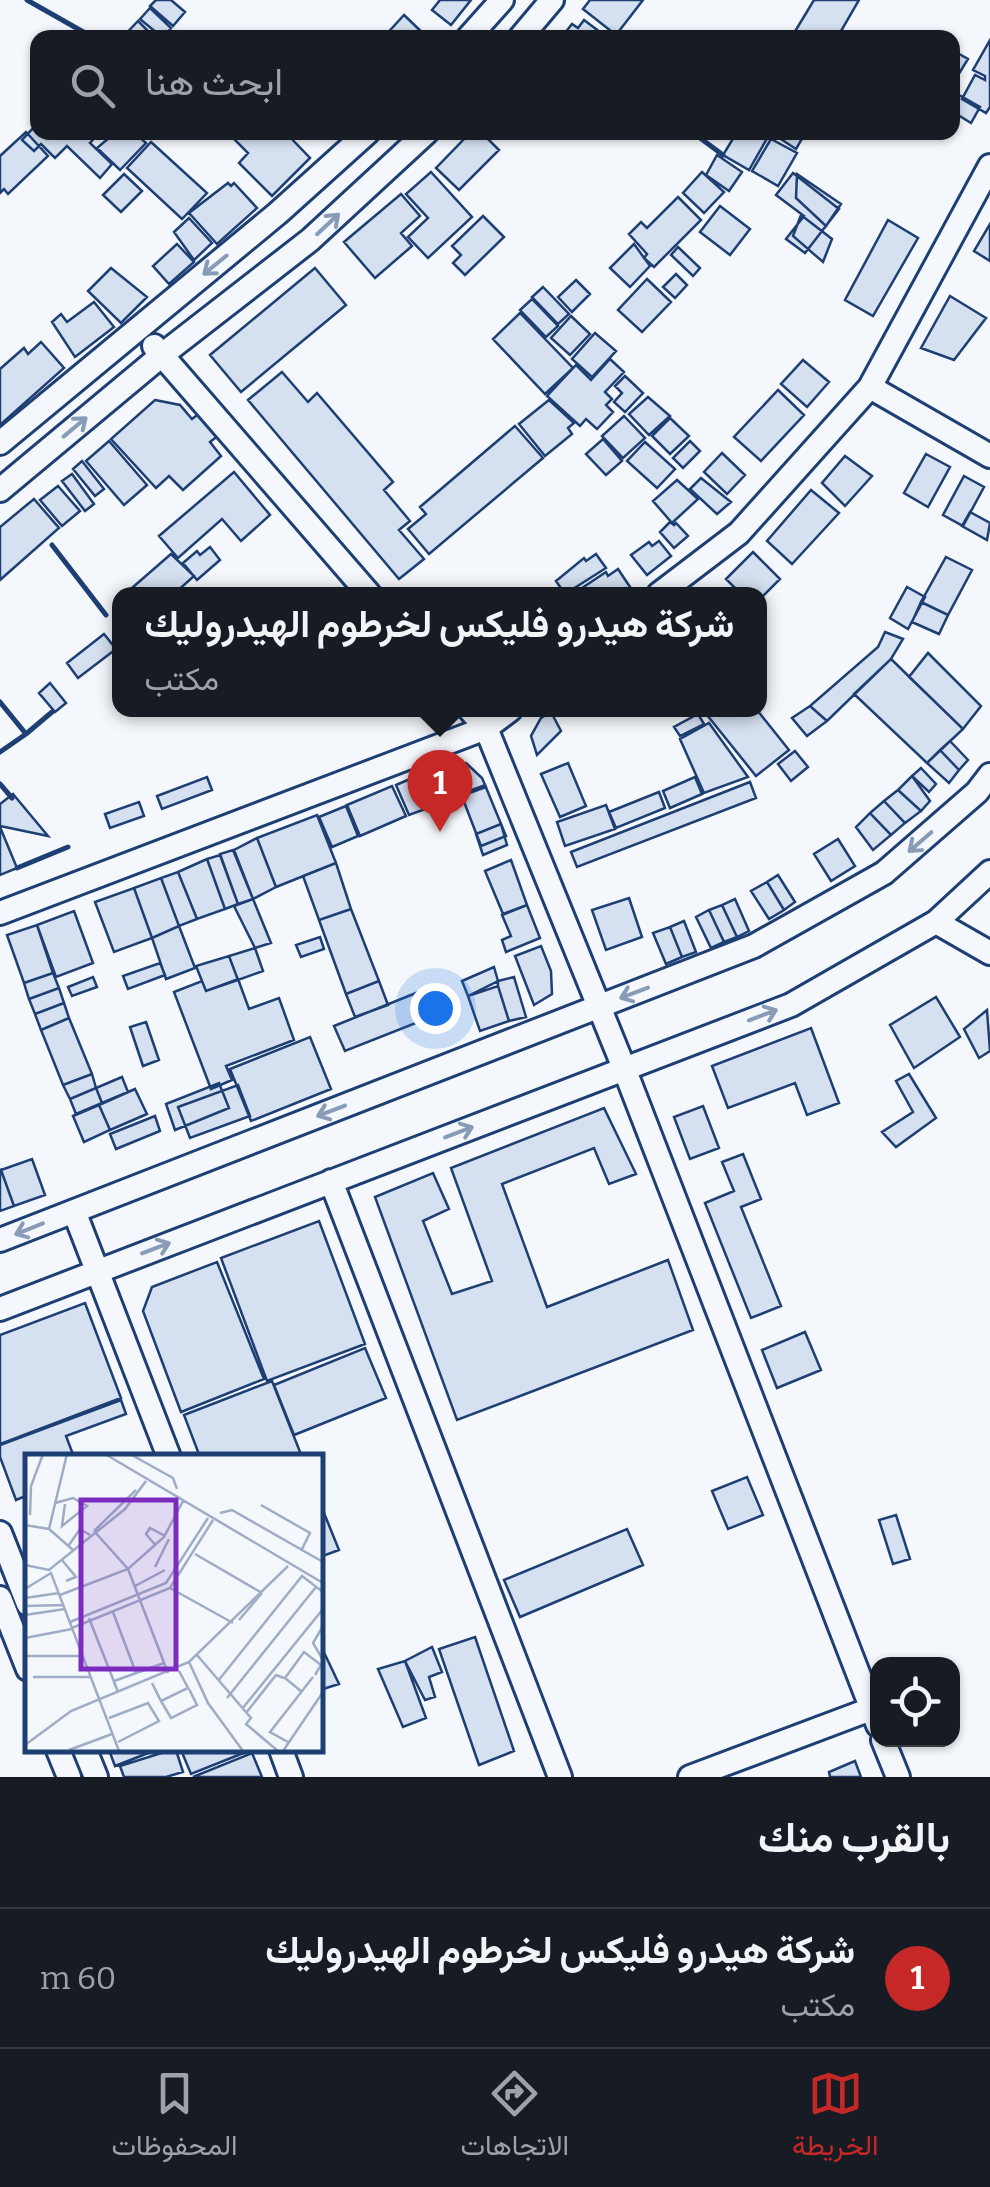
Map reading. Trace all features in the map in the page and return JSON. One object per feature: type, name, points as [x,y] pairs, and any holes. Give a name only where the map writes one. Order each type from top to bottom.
[{"type":"street","points":[[475,30],[502,0]]},
{"type":"street","points":[[527,30],[552,0]]},
{"type":"street","points":[[0,444],[278,213],[359,140]]},
{"type":"street","points":[[0,490],[162,355],[310,240],[418,140]]},
{"type":"street","points":[[668,587],[739,532],[870,387],[990,166]]},
{"type":"street","points":[[138,329],[363,587]]},
{"type":"street","points":[[870,387],[990,456]]},
{"type":"street","points":[[476,717],[486,728],[624,1068],[870,1707]]},
{"type":"street","points":[[0,914],[486,728],[501,717]]},
{"type":"street","points":[[0,1240],[754,946],[884,873],[977,792],[990,775]]},
{"type":"street","points":[[0,1309],[791,1004],[936,922],[990,872]]},
{"type":"street","points":[[936,922],[990,953]]},
{"type":"street","points":[[331,1181],[560,1777]]},
{"type":"street","points":[[74,1211],[168,1454]]},
{"type":"street","points":[[0,1532],[25,1596]]},
{"type":"street","points":[[0,1598],[8,1637],[25,1664]]},
{"type":"street","points":[[690,1777],[870,1718]]},
{"type":"street","points":[[886,1747],[898,1777]]},
{"type":"street","points":[[59,1752],[69,1777]]},
{"type":"street","points":[[86,1752],[96,1777]]},
{"type":"street","points":[[282,1752],[291,1777]]},
{"type":"building","points":[[156,0],[171,0],[185,12],[173,26],[150,6]]},
{"type":"building","points":[[440,0],[471,0],[451,25],[432,10]]},
{"type":"building","points":[[590,0],[643,0],[620,30],[610,30],[583,9]]},
{"type":"building","points":[[814,0],[859,0],[842,30],[796,30]]},
{"type":"building","points":[[150,8],[171,28],[153,30],[140,19]]},
{"type":"building","points":[[404,15],[420,30],[390,30]]},
{"type":"building","points":[[584,20],[597,30],[567,30],[572,24],[578,28]]},
{"type":"building","points":[[138,21],[147,30],[130,30]]},
{"type":"building","points":[[990,40],[990,107],[986,113],[962,99],[975,75],[985,80],[985,76],[973,70]]},
{"type":"building","points":[[960,54],[968,59],[960,72]]},
{"type":"building","points":[[960,96],[980,107],[971,123],[960,116]]},
{"type":"building","points":[[26,132],[48,156],[8,194],[4,189],[0,193],[0,156]]},
{"type":"building","points":[[30,132],[30,140],[93,140],[90,143],[112,164],[100,178],[67,146],[55,158],[41,144],[34,151],[22,140]]},
{"type":"building","points":[[106,140],[146,143],[120,170],[97,148]]},
{"type":"building","points":[[235,140],[293,140],[310,158],[272,196],[239,163],[248,153]]},
{"type":"building","points":[[463,140],[489,140],[499,150],[459,190],[436,168]]},
{"type":"building","points":[[732,140],[766,140],[749,170],[723,155]]},
{"type":"building","points":[[770,140],[797,153],[778,186],[752,171]]},
{"type":"building","points":[[782,140],[801,140],[796,149]]},
{"type":"building","points":[[151,142],[207,193],[182,219],[127,168]]},
{"type":"building","points":[[717,155],[742,172],[729,191],[706,175]]},
{"type":"building","points":[[431,172],[472,217],[428,258],[408,237],[428,218],[406,194]]},
{"type":"building","points":[[702,172],[724,192],[704,213],[683,193]]},
{"type":"building","points":[[793,173],[839,209],[805,253],[786,239],[804,216],[776,195]]},
{"type":"building","points":[[124,174],[142,191],[121,212],[103,195]]},
{"type":"building","points":[[797,174],[841,204],[826,226],[796,198]]},
{"type":"building","points":[[228,183],[234,183],[257,208],[217,244],[189,213]]},
{"type":"building","points":[[401,194],[420,216],[401,233],[412,246],[375,278],[344,242]]},
{"type":"building","points":[[678,197],[701,220],[654,267],[629,234],[641,222],[647,228]]},
{"type":"building","points":[[720,206],[750,229],[730,255],[700,232]]},
{"type":"building","points":[[801,215],[832,239],[823,262],[793,236]]},
{"type":"building","points":[[483,216],[504,237],[465,275],[453,263],[461,255],[452,246]]},
{"type":"building","points":[[189,218],[212,243],[194,260],[174,232]]},
{"type":"building","points":[[888,220],[918,238],[873,316],[845,300]]},
{"type":"building","points":[[990,224],[990,261],[974,251]]},
{"type":"building","points":[[177,244],[194,262],[169,284],[153,266]]},
{"type":"building","points":[[634,244],[650,266],[630,287],[610,268]]},
{"type":"building","points":[[678,247],[700,268],[693,276],[671,255]]},
{"type":"building","points":[[111,268],[147,297],[121,323],[88,291]]},
{"type":"building","points":[[315,268],[346,305],[241,392],[210,355]]},
{"type":"building","points":[[676,274],[687,285],[675,298],[663,287]]},
{"type":"building","points":[[647,279],[671,302],[642,332],[618,310]]},
{"type":"building","points":[[576,280],[590,294],[572,312],[558,297]]},
{"type":"building","points":[[543,287],[569,314],[558,324],[532,297]]},
{"type":"building","points":[[950,296],[986,318],[954,360],[921,348]]},
{"type":"building","points":[[532,299],[558,326],[546,337],[520,310]]},
{"type":"building","points":[[94,302],[114,327],[75,357],[52,322],[61,314],[67,322]]},
{"type":"building","points":[[520,313],[573,368],[545,394],[493,339]]},
{"type":"building","points":[[571,316],[590,334],[570,355],[551,338]]},
{"type":"building","points":[[595,333],[616,351],[592,377],[572,359]]},
{"type":"building","points":[[41,342],[64,368],[0,425],[0,369],[24,348],[28,354]]},
{"type":"building","points":[[610,359],[624,372],[605,392],[612,399],[606,405],[613,412],[597,429],[586,419],[580,426],[547,396],[576,365],[591,380]]},
{"type":"building","points":[[803,360],[829,382],[807,407],[781,384]]},
{"type":"building","points":[[282,372],[308,402],[317,393],[393,482],[384,490],[410,521],[399,530],[424,559],[399,579],[248,400]]},
{"type":"building","points":[[625,376],[643,393],[625,412],[614,402],[622,393],[615,386]]},
{"type":"building","points":[[778,390],[804,415],[761,461],[734,437]]},
{"type":"building","points":[[648,397],[670,416],[649,435],[629,414]]},
{"type":"building","points":[[155,400],[180,405],[192,419],[201,412],[219,435],[210,442],[221,456],[183,490],[169,476],[156,488],[111,439]]},
{"type":"building","points":[[549,400],[574,423],[568,428],[572,434],[545,456],[519,424]]},
{"type":"building","points":[[624,416],[645,438],[623,458],[602,436]]},
{"type":"building","points":[[670,418],[689,436],[670,454],[652,436]]},
{"type":"building","points":[[515,426],[543,458],[429,554],[408,529],[426,514],[420,507]]},
{"type":"building","points":[[603,439],[622,461],[606,475],[586,454]]},
{"type":"building","points":[[109,441],[147,485],[124,505],[86,461]]},
{"type":"building","points":[[690,441],[700,451],[683,468],[673,458]]},
{"type":"building","points":[[645,442],[675,469],[657,488],[627,461]]},
{"type":"building","points":[[722,453],[745,475],[727,494],[704,472]]},
{"type":"building","points":[[926,454],[950,467],[928,507],[904,493]]},
{"type":"building","points":[[845,456],[872,476],[845,506],[822,483]]},
{"type":"building","points":[[82,461],[104,489],[95,496],[73,469]]},
{"type":"building","points":[[234,472],[270,515],[241,541],[222,519],[178,558],[159,536]]},
{"type":"building","points":[[72,474],[94,504],[85,511],[62,481]]},
{"type":"building","points":[[964,476],[984,487],[963,526],[943,515]]},
{"type":"building","points":[[701,478],[731,502],[717,514],[690,489]]},
{"type":"building","points":[[677,480],[698,499],[672,523],[653,501]]},
{"type":"building","points":[[58,486],[80,511],[62,526],[40,500]]},
{"type":"building","points":[[811,490],[839,513],[792,564],[767,541]]},
{"type":"building","points":[[34,499],[59,528],[0,580],[0,527]]},
{"type":"building","points":[[970,512],[990,523],[987,540],[962,526]]},
{"type":"building","points":[[670,522],[688,536],[674,548],[660,532]]},
{"type":"building","points":[[659,541],[671,556],[647,575],[631,555],[649,542],[652,546]]},
{"type":"building","points":[[210,547],[220,560],[197,580],[183,563],[197,551],[200,555]]},
{"type":"building","points":[[753,552],[780,579],[767,592],[767,587],[734,587],[726,579]]},
{"type":"building","points":[[171,554],[194,576],[182,587],[133,587]]},
{"type":"building","points":[[596,554],[606,568],[576,587],[560,587],[556,581],[584,558],[586,561]]},
{"type":"building","points":[[946,557],[972,570],[948,615],[921,602]]},
{"type":"building","points":[[618,569],[630,587],[584,587],[606,572],[608,576]]},
{"type":"building","points":[[907,587],[925,597],[908,629],[890,618]]},
{"type":"building","points":[[921,602],[948,615],[939,634],[912,622]]},
{"type":"building","points":[[885,632],[903,639],[891,659],[827,721],[810,706],[878,647]]},
{"type":"building","points":[[104,634],[112,644],[112,652],[78,678],[67,663]]},
{"type":"building","points":[[928,653],[981,706],[963,729],[909,677]]},
{"type":"building","points":[[891,659],[963,729],[927,763],[854,694]]},
{"type":"building","points":[[50,683],[66,703],[55,712],[39,693]]},
{"type":"building","points":[[810,706],[827,721],[807,736],[792,718]]},
{"type":"building","points":[[554,717],[561,731],[537,755],[531,736],[541,718]]},
{"type":"building","points":[[692,717],[700,717],[704,724],[680,736],[674,727]]},
{"type":"building","points":[[709,717],[763,717],[789,750],[756,776]]},
{"type":"building","points":[[709,723],[748,777],[704,793],[680,739]]},
{"type":"building","points":[[950,741],[968,760],[959,770],[940,750]]},
{"type":"building","points":[[940,750],[959,770],[949,783],[927,763]]},
{"type":"building","points":[[795,751],[808,767],[791,781],[778,764]]},
{"type":"building","points":[[466,763],[486,787],[409,815],[396,785],[445,764]]},
{"type":"building","points":[[568,763],[586,806],[560,817],[541,774]]},
{"type":"building","points":[[921,768],[936,784],[929,792],[912,776]]},
{"type":"building","points":[[912,776],[930,801],[921,811],[898,790]]},
{"type":"building","points":[[207,777],[212,790],[162,809],[157,796]]},
{"type":"building","points":[[695,777],[702,794],[670,808],[663,791]]},
{"type":"building","points":[[750,782],[756,798],[577,867],[571,852]]},
{"type":"building","points":[[485,785],[506,836],[481,846],[461,794]]},
{"type":"building","points":[[392,786],[406,816],[360,836],[347,805]]},
{"type":"building","points":[[898,790],[921,811],[905,823],[884,801]]},
{"type":"building","points":[[659,792],[665,808],[616,828],[609,812]]},
{"type":"building","points":[[13,794],[48,836],[0,826],[0,804]]},
{"type":"building","points":[[884,801],[905,823],[891,835],[870,813]]},
{"type":"building","points":[[139,802],[144,816],[110,828],[105,814]]},
{"type":"building","points":[[606,805],[615,829],[565,846],[557,822]]},
{"type":"building","points":[[346,806],[358,836],[332,847],[319,817]]},
{"type":"building","points":[[870,813],[891,835],[873,850],[856,827]]},
{"type":"building","points":[[317,815],[336,863],[276,887],[257,838]]},
{"type":"building","points":[[501,824],[507,845],[483,855],[476,834]]},
{"type":"building","points":[[0,827],[17,868],[0,875]]},
{"type":"building","points":[[257,838],[276,887],[253,899],[234,850]]},
{"type":"building","points":[[838,839],[855,866],[831,881],[814,854]]},
{"type":"building","points":[[233,850],[253,899],[238,904],[220,854]]},
{"type":"building","points":[[220,855],[238,904],[225,909],[207,859]]},
{"type":"building","points":[[207,859],[225,909],[197,919],[178,872]]},
{"type":"building","points":[[511,860],[527,905],[503,914],[485,871]]},
{"type":"building","points":[[336,863],[351,909],[319,920],[303,876]]},
{"type":"building","points":[[178,872],[197,919],[179,926],[161,878]]},
{"type":"building","points":[[778,875],[795,902],[784,910],[767,882]]},
{"type":"building","points":[[161,878],[179,926],[152,938],[134,888]]},
{"type":"building","points":[[767,882],[784,910],[769,919],[751,891]]},
{"type":"building","points":[[134,888],[152,938],[114,952],[95,902]]},
{"type":"building","points":[[629,898],[642,937],[606,950],[592,910]]},
{"type":"building","points":[[253,899],[271,943],[255,948],[234,906]]},
{"type":"building","points":[[735,899],[749,931],[737,937],[722,905]]},
{"type":"building","points":[[527,905],[540,938],[506,952],[502,940],[511,936],[502,915]]},
{"type":"building","points":[[722,905],[737,937],[724,942],[709,910]]},
{"type":"building","points":[[351,909],[379,981],[346,994],[319,920]]},
{"type":"building","points":[[709,910],[724,942],[711,948],[696,917]]},
{"type":"building","points":[[74,911],[93,963],[56,977],[37,925]]},
{"type":"building","points":[[684,921],[696,952],[682,957],[670,927]]},
{"type":"building","points":[[37,925],[53,973],[24,983],[7,935]]},
{"type":"building","points":[[179,926],[195,968],[166,979],[152,938]]},
{"type":"building","points":[[670,927],[682,957],[666,964],[653,933]]},
{"type":"building","points":[[320,937],[324,949],[301,957],[296,945]]},
{"type":"building","points":[[541,946],[551,971],[552,994],[534,1005],[515,956]]},
{"type":"building","points":[[255,948],[263,971],[238,980],[229,956]]},
{"type":"building","points":[[229,956],[238,980],[206,991],[196,966]]},
{"type":"building","points":[[160,963],[165,975],[128,989],[123,976]]},
{"type":"building","points":[[494,967],[498,981],[468,996],[462,981]]},
{"type":"building","points":[[53,973],[59,988],[29,999],[24,983]]},
{"type":"building","points":[[93,977],[97,987],[72,996],[68,987]]},
{"type":"building","points":[[514,977],[526,1017],[509,1021],[498,981]]},
{"type":"building","points":[[238,979],[249,1009],[279,998],[294,1040],[226,1066],[232,1080],[211,1089],[174,992],[202,981],[206,991]]},
{"type":"building","points":[[379,981],[388,1005],[355,1017],[346,994]]},
{"type":"building","points":[[498,986],[509,1021],[480,1031],[468,996]]},
{"type":"building","points":[[59,988],[64,1003],[35,1014],[29,999]]},
{"type":"building","points":[[416,993],[426,1019],[345,1051],[334,1026]]},
{"type":"building","points":[[936,997],[960,1037],[914,1068],[890,1025]]},
{"type":"building","points":[[64,1003],[69,1018],[41,1030],[35,1014]]},
{"type":"building","points":[[987,1010],[990,1051],[979,1058],[964,1029]]},
{"type":"building","points":[[69,1018],[92,1074],[63,1085],[41,1030]]},
{"type":"building","points":[[146,1022],[159,1060],[143,1066],[130,1027]]},
{"type":"building","points":[[811,1028],[839,1103],[807,1115],[795,1083],[728,1108],[712,1066]]},
{"type":"building","points":[[310,1037],[331,1089],[251,1121],[230,1069]]},
{"type":"building","points":[[92,1074],[96,1088],[70,1099],[63,1085]]},
{"type":"building","points":[[909,1074],[936,1118],[896,1147],[882,1132],[913,1112],[896,1081]]},
{"type":"building","points":[[122,1077],[128,1092],[102,1103],[96,1088]]},
{"type":"building","points":[[219,1083],[229,1108],[175,1130],[166,1104]]},
{"type":"building","points":[[238,1085],[250,1116],[190,1138],[178,1107]]},
{"type":"building","points":[[96,1088],[102,1103],[76,1114],[70,1099]]},
{"type":"building","points":[[135,1089],[147,1114],[110,1130],[99,1105]]},
{"type":"building","points":[[99,1105],[110,1130],[84,1142],[73,1116]]},
{"type":"building","points":[[703,1106],[719,1148],[690,1159],[674,1117]]},
{"type":"building","points":[[604,1108],[636,1174],[609,1184],[594,1148],[502,1184],[547,1307],[668,1260],[693,1330],[457,1420],[375,1197],[433,1173],[449,1209],[423,1221],[452,1294],[492,1281],[451,1168]]},
{"type":"building","points":[[155,1116],[160,1131],[116,1149],[110,1134]]},
{"type":"building","points":[[743,1154],[761,1199],[741,1207],[781,1306],[751,1318],[705,1203],[734,1191],[722,1162]]},
{"type":"building","points":[[32,1159],[45,1195],[14,1206],[1,1170]]},
{"type":"building","points":[[0,1171],[14,1206],[0,1211]]},
{"type":"building","points":[[319,1221],[365,1344],[267,1381],[221,1258]]},
{"type":"building","points":[[217,1262],[264,1379],[181,1412],[143,1311],[152,1287]]},
{"type":"building","points":[[85,1303],[121,1398],[0,1444],[0,1335]]},
{"type":"building","points":[[805,1332],[821,1370],[777,1388],[762,1350]]},
{"type":"building","points":[[365,1348],[386,1398],[294,1435],[274,1385]]},
{"type":"building","points":[[272,1381],[301,1454],[199,1454],[184,1415]]},
{"type":"building","points":[[121,1400],[126,1414],[66,1436],[73,1454],[25,1454],[25,1496],[16,1500],[0,1457],[0,1445]]},
{"type":"building","points":[[747,1477],[763,1515],[728,1529],[712,1491]]},
{"type":"building","points":[[322,1514],[339,1550],[322,1556]]},
{"type":"building","points":[[896,1515],[910,1559],[893,1564],[879,1520]]},
{"type":"building","points":[[627,1529],[643,1565],[520,1617],[504,1580]]},
{"type":"building","points":[[475,1637],[514,1751],[479,1765],[439,1649]]},
{"type":"building","points":[[432,1647],[442,1672],[429,1677],[435,1697],[425,1700],[405,1661]]},
{"type":"building","points":[[322,1648],[339,1684],[322,1689]]},
{"type":"building","points":[[405,1661],[426,1718],[403,1727],[378,1669]]},
{"type":"building","points":[[110,1752],[151,1752],[115,1766]]},
{"type":"building","points":[[177,1752],[183,1772],[166,1777],[124,1777],[120,1766]]},
{"type":"building","points":[[182,1752],[246,1752],[191,1774]]},
{"type":"building","points":[[252,1753],[262,1777],[193,1777]]},
{"type":"building","points":[[855,1761],[861,1777],[830,1777],[829,1772]]},
{"type":"wall","points":[[27,0],[80,30]]},
{"type":"wall","points":[[703,140],[723,155]]},
{"type":"wall","points":[[52,545],[106,615]]},
{"type":"wall","points":[[0,702],[26,734],[52,712]]},
{"type":"wall","points":[[0,752],[26,734]]},
{"type":"wall","points":[[0,784],[12,798]]},
{"type":"wall","points":[[17,868],[68,847]]},
{"type":"place","name":"شركة هيدرو فليكس لخرطوم الهيدروليك","points":[[440,832]]}]
